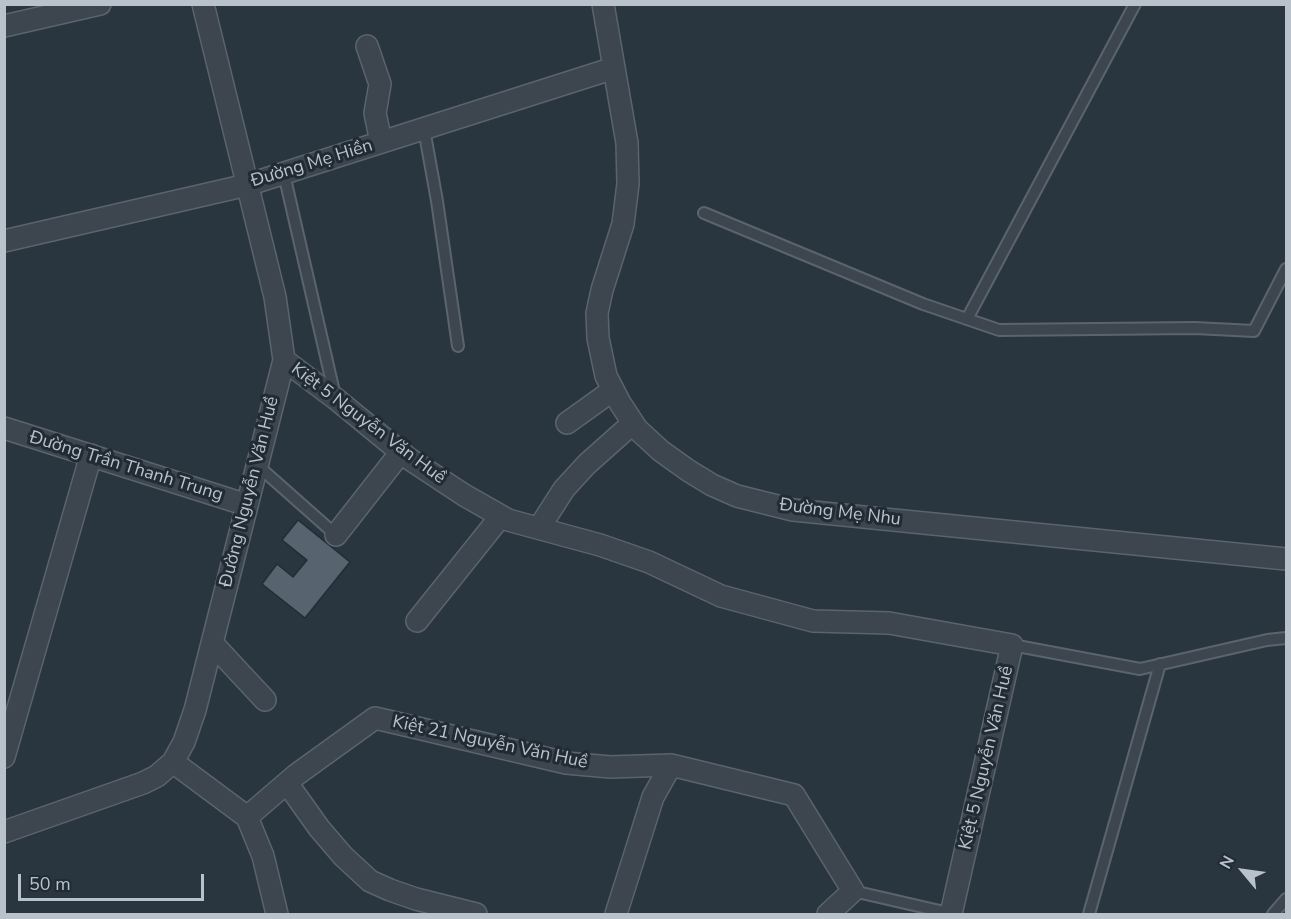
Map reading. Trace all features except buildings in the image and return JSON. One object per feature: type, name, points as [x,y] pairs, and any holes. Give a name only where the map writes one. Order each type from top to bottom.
[{"type":"street","points":[[4,26],[100,4]]},
{"type":"street","name":"Đường Nguyễn Văn Huề","points":[[4,832],[142,783],[157,776],[173,762],[184,742],[195,710],[284,360],[275,297],[203,4]]},
{"type":"street","name":"Đường Mẹ Nhu","points":[[603,4],[627,143],[628,184],[623,224],[597,313],[598,338],[606,376],[613,390],[633,423],[661,451],[712,485],[737,496],[793,510],[1287,559]]},
{"type":"street","points":[[367,46],[381,84],[375,113],[381,142]]},
{"type":"street","name":"Đường Mẹ Hiền","points":[[4,241],[247,185],[614,68]]},
{"type":"street","name":"Kiệt 5 Nguyễn Văn Huề","points":[[284,360],[401,452],[464,495],[508,520],[600,545],[649,562],[721,596],[813,621],[889,623],[1012,645],[952,914]]},
{"type":"street","points":[[567,423],[613,390]]},
{"type":"street","points":[[539,528],[564,489],[587,464],[633,423]]},
{"type":"street","name":"Đường Trần Thanh Trung","points":[[4,428],[247,505]]},
{"type":"street","points":[[336,535],[401,452]]},
{"type":"street","points":[[4,757],[92,455]]},
{"type":"street","points":[[417,621],[501,516]]},
{"type":"street","points":[[212,643],[265,700]]},
{"type":"street","name":"Kiệt 21 Nguyễn Văn Huề","points":[[247,817],[296,774],[375,718],[566,763],[610,767],[670,765],[794,795],[853,891]]},
{"type":"street","points":[[173,762],[247,817],[263,856],[277,915]]},
{"type":"street","points":[[616,915],[653,797],[670,765]]},
{"type":"street","points":[[287,783],[319,828],[343,856],[370,881],[416,899],[476,915]]},
{"type":"street","points":[[828,915],[853,891]]},
{"type":"lane","points":[[967,319],[1135,4]]},
{"type":"lane","points":[[424,129],[458,346]]},
{"type":"lane","points":[[284,174],[336,399]]},
{"type":"lane","points":[[704,213],[923,304],[999,330],[1195,328],[1254,331],[1287,269]]},
{"type":"lane","points":[[257,465],[336,535]]},
{"type":"lane","points":[[1012,645],[1140,669],[1267,640],[1287,639]]},
{"type":"lane","points":[[1089,915],[1160,664]]},
{"type":"lane","points":[[853,891],[952,914]]},
{"type":"lane","points":[[1273,915],[1287,899]]}]
